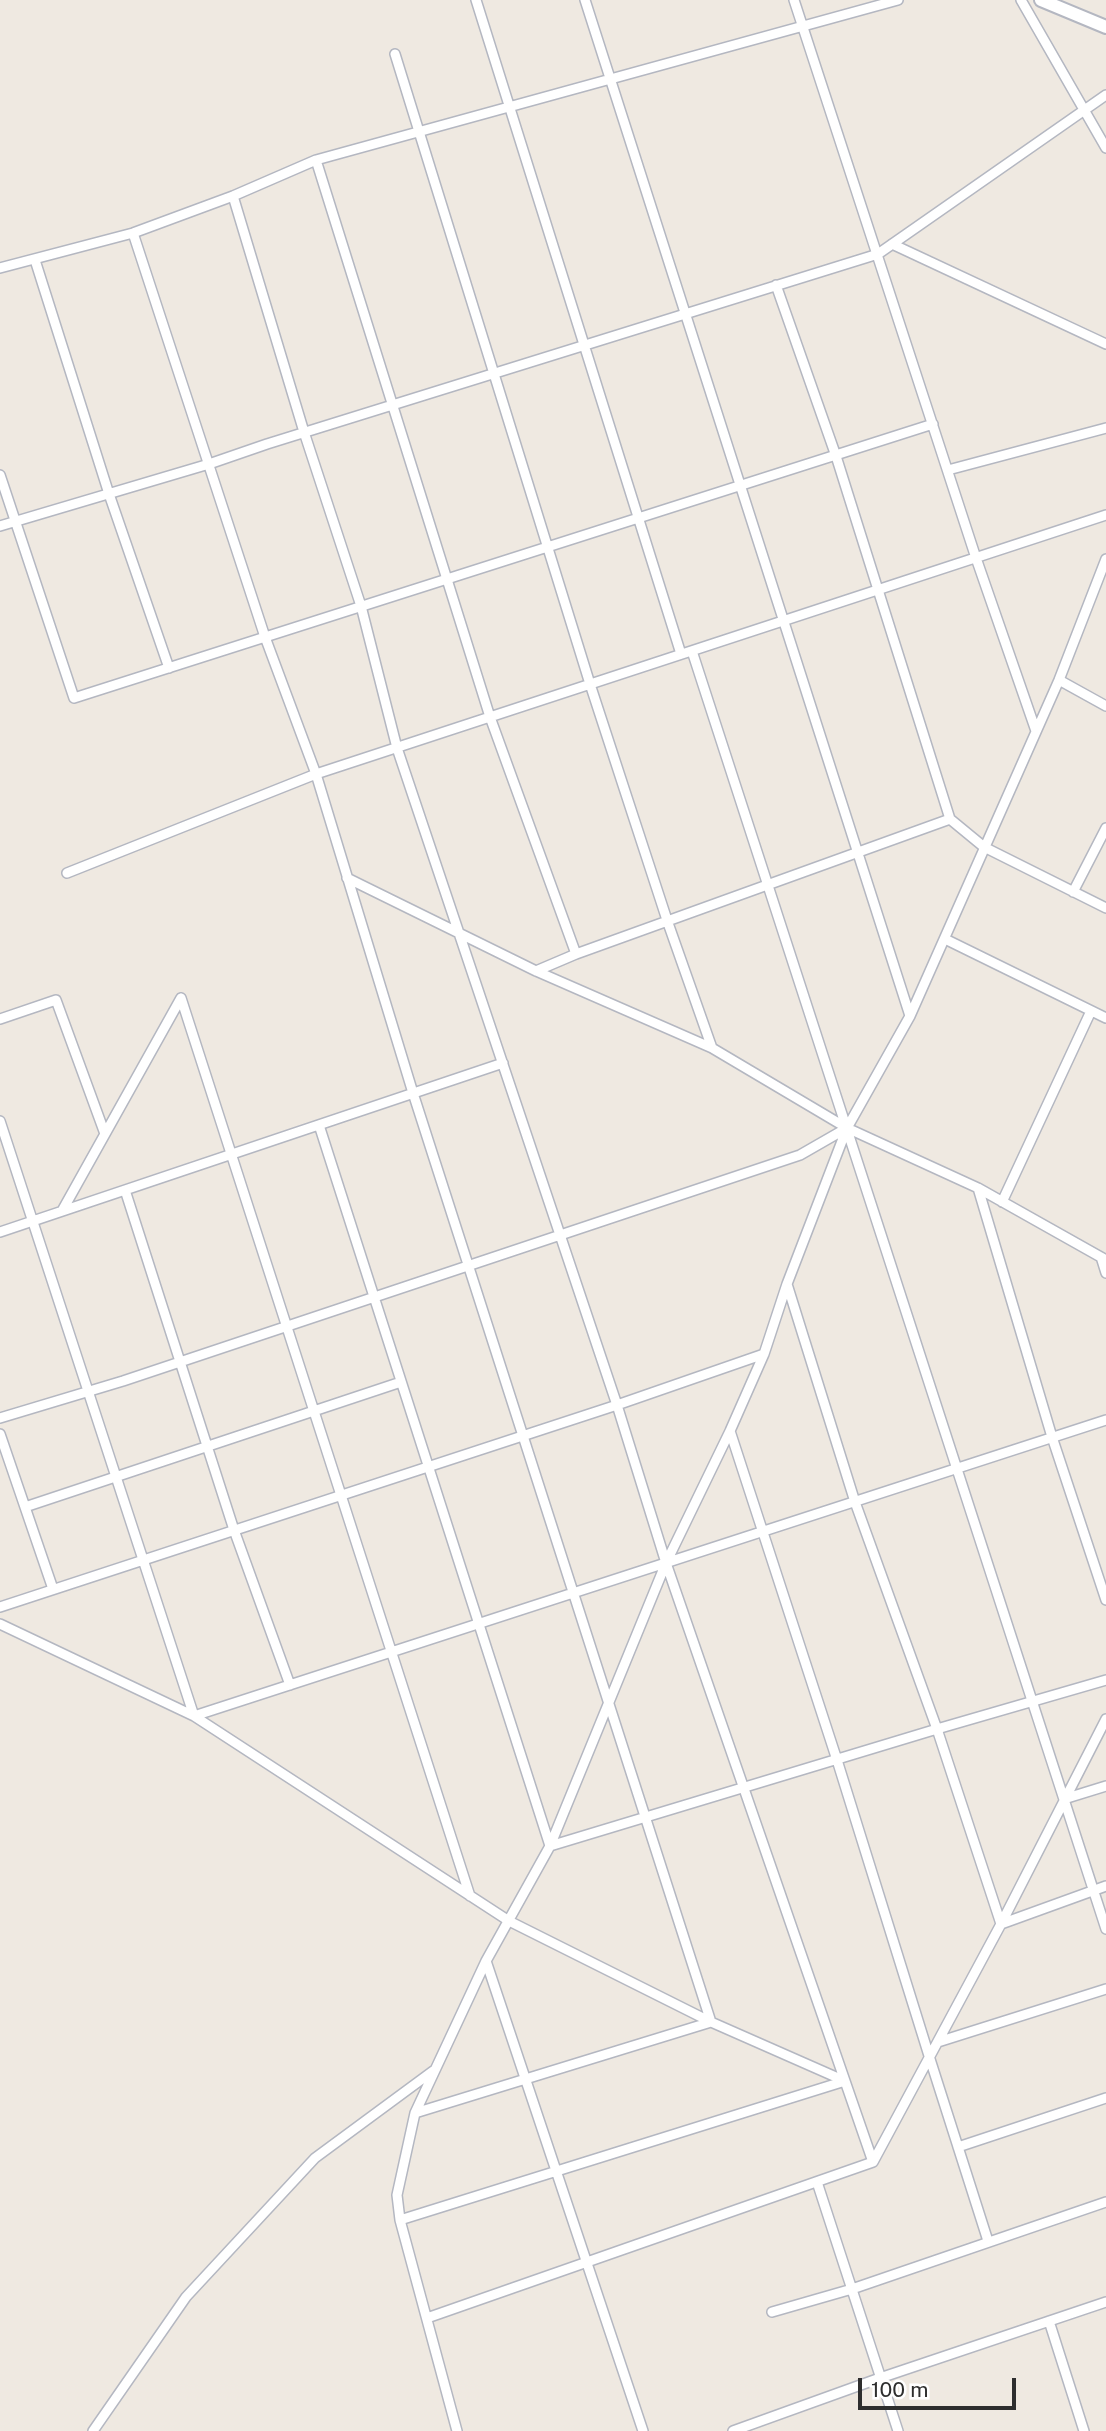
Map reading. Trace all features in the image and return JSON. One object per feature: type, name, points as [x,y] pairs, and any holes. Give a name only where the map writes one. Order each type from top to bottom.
[{"type":"street","points":[[476,0],[681,654]]},
{"type":"street","points":[[585,0],[910,1016]]},
{"type":"street","points":[[794,0],[976,558],[1036,732]]},
{"type":"street","points":[[0,268],[133,233],[233,196],[316,160],[898,0]]},
{"type":"street","points":[[1021,0],[1106,148]]},
{"type":"street","points":[[1041,0],[1106,27]]},
{"type":"street","points":[[396,54],[590,684],[712,1048]]},
{"type":"street","points":[[0,526],[209,464],[878,254],[1106,95]]},
{"type":"street","points":[[316,160],[490,717],[576,954]]},
{"type":"street","points":[[233,196],[304,432],[361,606],[397,748],[618,1405],[666,1563],[873,2162]]},
{"type":"street","points":[[133,233],[265,637],[316,774],[413,1093],[711,2022]]},
{"type":"street","points":[[892,244],[1106,344]]},
{"type":"street","points":[[35,260],[109,494],[170,668]]},
{"type":"street","points":[[776,285],[836,456],[950,819],[984,847],[1106,908]]},
{"type":"street","points":[[0,475],[74,698],[933,424]]},
{"type":"street","points":[[948,470],[1106,428]]},
{"type":"street","points":[[67,873],[316,774],[1106,515]]},
{"type":"street","points":[[457,2431],[400,2220],[397,2195],[415,2113],[486,1961],[550,1846],[666,1563],[764,1354],[787,1284],[847,1128],[910,1016],[1059,680],[1106,559]]},
{"type":"street","points":[[692,651],[1106,1929]]},
{"type":"street","points":[[1059,680],[1106,706]]},
{"type":"street","points":[[536,971],[576,954],[950,819]]},
{"type":"street","points":[[1073,892],[1106,828]]},
{"type":"street","points":[[347,878],[536,971],[712,1048],[847,1128],[978,1188],[1104,1259],[1106,1273]]},
{"type":"street","points":[[944,939],[1106,1018]]},
{"type":"street","points":[[62,1211],[181,998],[470,1896]]},
{"type":"street","points":[[0,1019],[57,1000],[105,1134]]},
{"type":"street","points":[[1002,1202],[1091,1011]]},
{"type":"street","points":[[0,1232],[503,1063]]},
{"type":"street","points":[[0,1121],[194,1716]]},
{"type":"street","points":[[319,1125],[550,1846]]},
{"type":"street","points":[[0,1419],[180,1363],[800,1155],[847,1128]]},
{"type":"street","points":[[978,1188],[1052,1437],[1106,1600]]},
{"type":"street","points":[[125,1190],[234,1530],[290,1685]]},
{"type":"street","points":[[787,1284],[856,1502],[937,1729],[1001,1924]]},
{"type":"street","points":[[0,1607],[618,1405],[764,1354]]},
{"type":"street","points":[[25,1507],[401,1382]]},
{"type":"street","points":[[194,1716],[1106,1420]]},
{"type":"street","points":[[730,1431],[837,1760],[988,2241]]},
{"type":"street","points":[[0,1434],[53,1589]]},
{"type":"street","points":[[0,1624],[194,1716],[509,1921],[711,2022],[845,2081]]},
{"type":"street","points":[[550,1846],[1106,1680]]},
{"type":"street","points":[[426,2318],[873,2162],[1001,1924],[1106,1719]]},
{"type":"street","points":[[1064,1799],[1106,1786]]},
{"type":"street","points":[[1001,1924],[1106,1886]]},
{"type":"street","points":[[486,1961],[643,2431]]},
{"type":"street","points":[[938,2042],[1106,1989]]},
{"type":"street","points":[[415,2113],[711,2022]]},
{"type":"street","points":[[93,2431],[186,2297],[315,2158],[434,2070]]},
{"type":"street","points":[[400,2220],[845,2081]]},
{"type":"street","points":[[958,2147],[1106,2098]]},
{"type":"street","points":[[817,2182],[898,2431]]},
{"type":"street","points":[[772,2312],[852,2289],[1106,2202]]},
{"type":"street","points":[[733,2431],[1106,2302]]},
{"type":"street","points":[[1049,2321],[1084,2431]]}]
